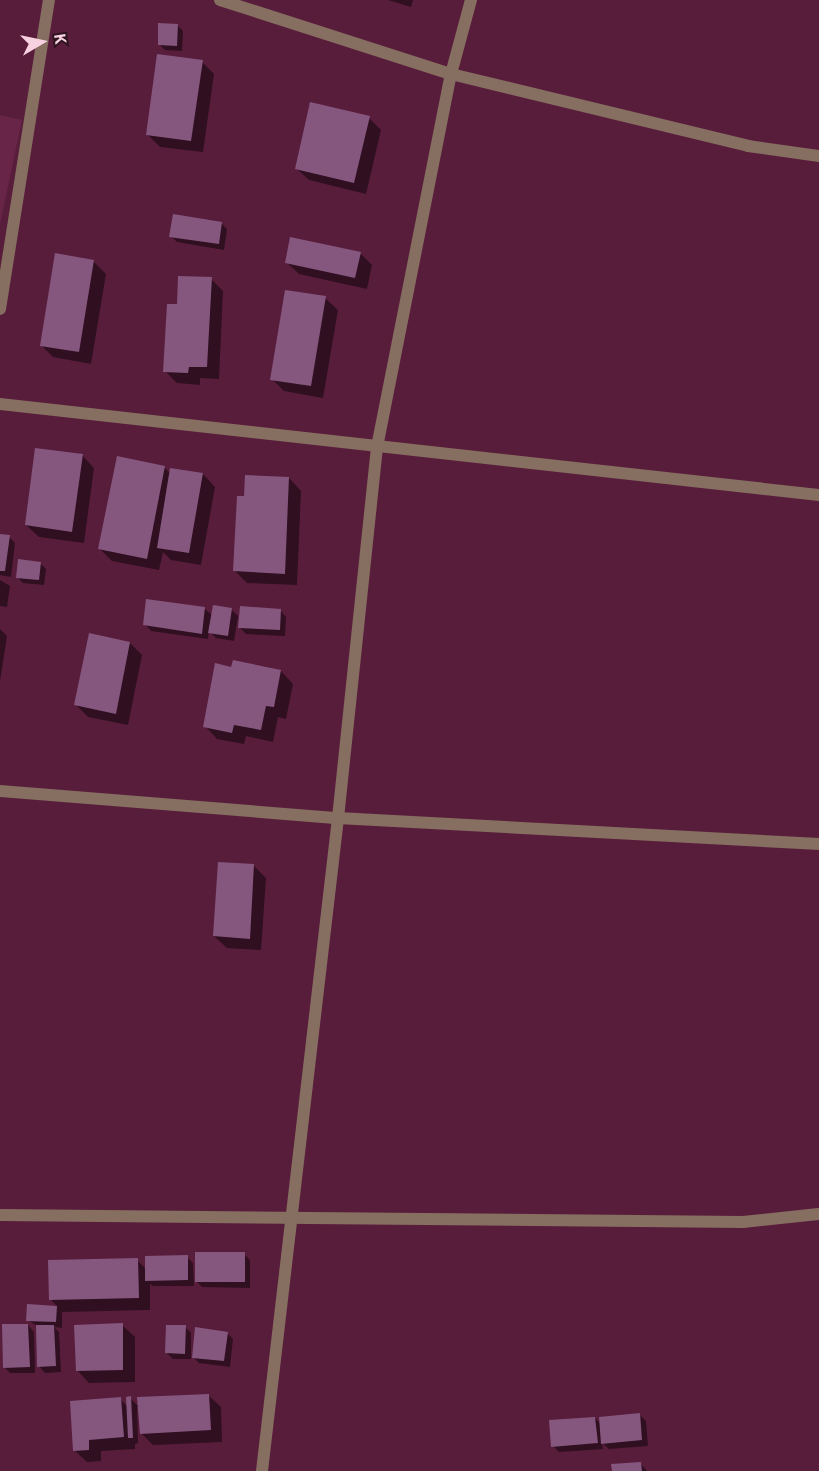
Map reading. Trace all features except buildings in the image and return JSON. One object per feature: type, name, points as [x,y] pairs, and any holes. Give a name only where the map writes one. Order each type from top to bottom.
[{"type":"street","points":[[0,309],[49,0]]},
{"type":"street","points":[[220,0],[451,74],[748,146],[819,156]]},
{"type":"street","points":[[262,1471],[338,818],[376,447],[451,74],[471,0]]},
{"type":"street","points":[[0,404],[819,495]]},
{"type":"street","points":[[0,791],[338,818],[819,844]]},
{"type":"street","points":[[0,1215],[743,1222],[819,1214]]},
{"type":"shaded area","points":[[0,115],[22,120],[0,224]]}]
